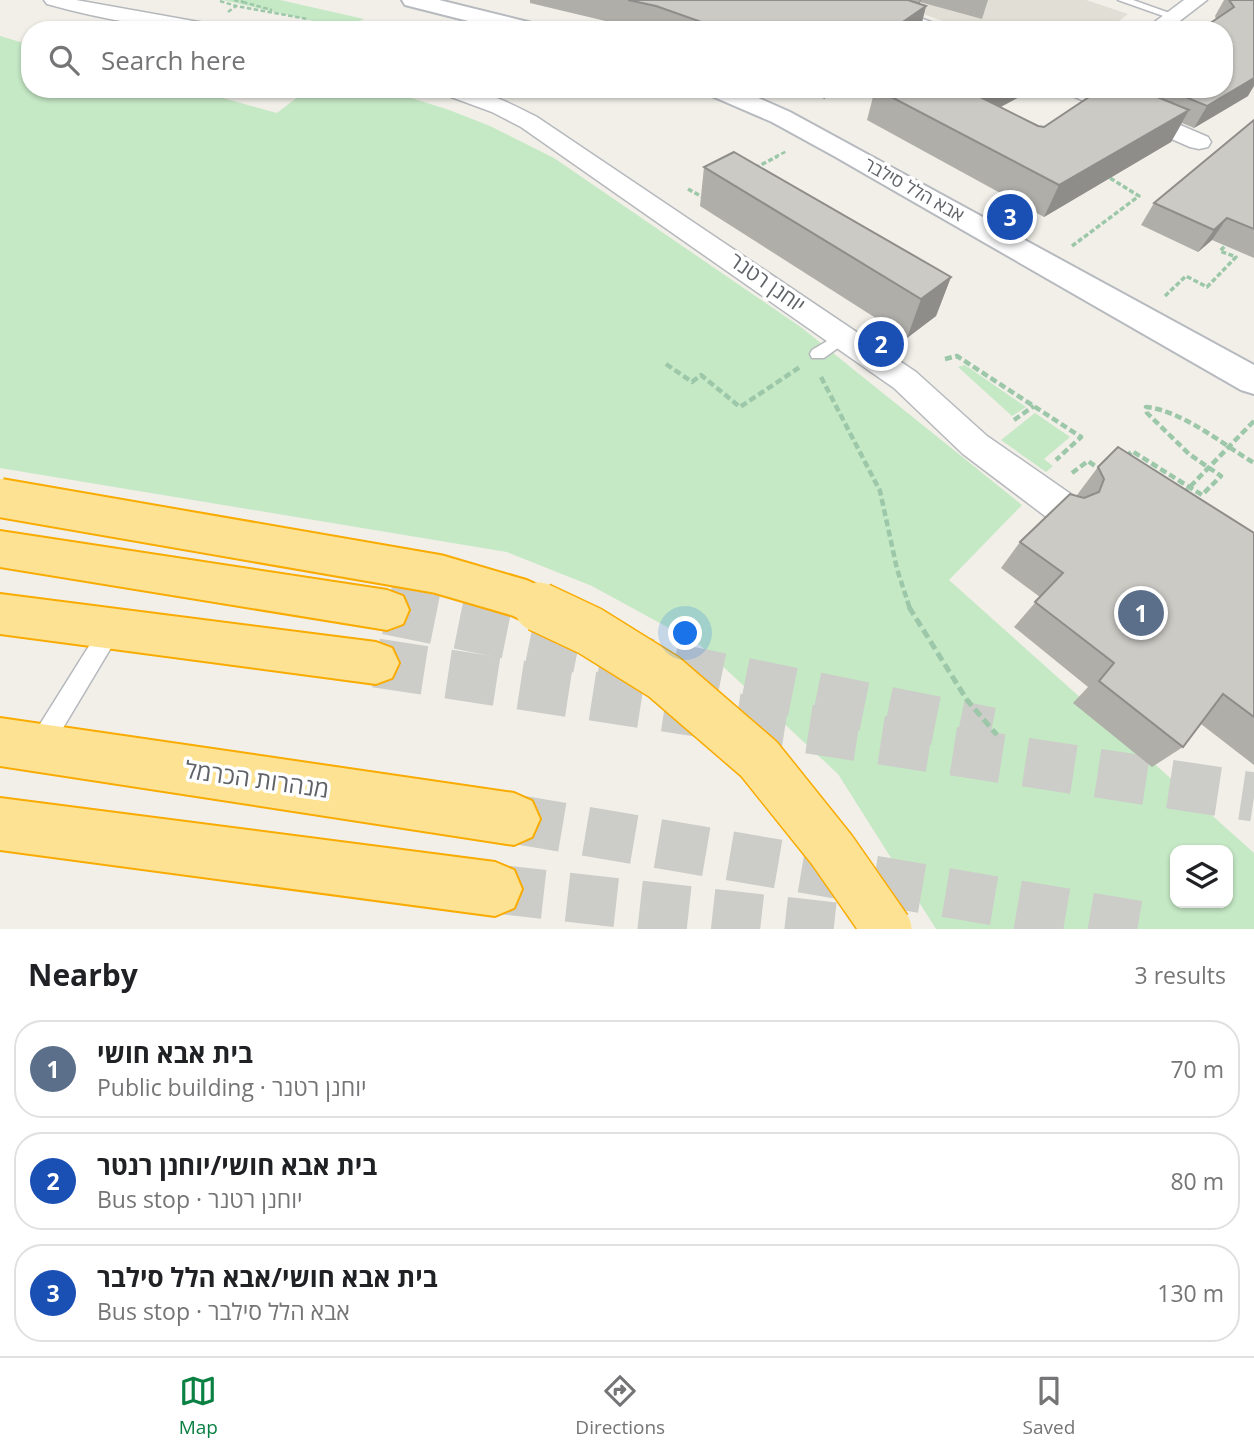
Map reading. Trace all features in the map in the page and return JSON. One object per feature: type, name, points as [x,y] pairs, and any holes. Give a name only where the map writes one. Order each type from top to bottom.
[{"type":"highway","points":[[0,498],[438,574],[520,598],[590,631],[664,677],[759,759],[832,850],[887,929]]},
{"type":"highway","points":[[0,548],[387,610]]},
{"type":"highway","points":[[0,614],[376,663]]},
{"type":"highway","name":"מנהרות הכרמל","points":[[19,745],[514,819]]},
{"type":"highway","points":[[0,824],[495,889]]},
{"type":"street","points":[[54,0],[86,9],[157,21]]},
{"type":"street","points":[[413,0],[496,21]]},
{"type":"street","points":[[853,0],[910,21]]},
{"type":"street","points":[[1166,21],[1197,0]]},
{"type":"street","name":"יוחנן רטנר","points":[[476,98],[529,122],[844,336],[905,380],[975,444],[1062,508]]},
{"type":"street","name":"אבא הלל סילבר","points":[[737,98],[781,117],[844,150],[1254,381]]},
{"type":"street","points":[[1097,98],[1199,142]]},
{"type":"lane","points":[[1123,0],[1173,16]]},
{"type":"lane","points":[[818,354],[844,336]]},
{"type":"lane","points":[[19,745],[111,629]]},
{"type":"path","points":[[221,0],[236,6],[308,19],[234,0]]},
{"type":"path","points":[[215,21],[236,6]]},
{"type":"path","points":[[745,173],[778,156]]},
{"type":"path","points":[[1074,245],[1139,196],[1100,172]]},
{"type":"path","points":[[688,189],[710,201]]},
{"type":"path","points":[[702,196],[713,190]]},
{"type":"path","points":[[1186,276],[1207,287],[1236,257],[1220,251],[1228,242]]},
{"type":"path","points":[[666,364],[692,382],[701,375],[740,407],[818,354]]},
{"type":"path","points":[[818,354],[816,361],[819,373],[880,491],[897,569],[909,607],[967,700],[997,735]]},
{"type":"path","points":[[945,359],[957,356],[1081,437],[1055,461],[1074,474],[1088,461],[1108,474]]},
{"type":"path","points":[[1125,459],[1132,451],[1202,495],[1221,476],[1189,454],[1147,413],[1146,407],[1152,405],[1254,463]]},
{"type":"path","points":[[1014,420],[1034,406]]},
{"type":"path","points":[[1178,499],[1252,422]]},
{"type":"shaded area","points":[[884,0],[1086,0],[1128,14],[1119,21],[943,21]]},
{"type":"green space","points":[[223,0],[280,0],[364,19],[313,21]]},
{"type":"green space","points":[[0,36],[21,42],[21,98],[223,98],[277,113],[296,98],[411,98],[449,110],[490,126],[554,158],[802,328],[1022,505],[949,580],[1254,853],[1254,929],[936,929],[838,774],[700,645],[592,586],[507,552],[0,468]]},
{"type":"green space","points":[[965,365],[1026,407],[1012,416],[958,367]]},
{"type":"green space","points":[[1035,413],[1070,437],[1044,459],[1053,466],[1046,472],[1001,440]]},
{"type":"building","points":[[628,0],[908,0],[926,6],[904,21],[698,21],[656,6]]},
{"type":"building","points":[[1229,0],[1254,0],[1254,78],[1233,91],[1233,21],[1213,21],[1234,7]]},
{"type":"building","points":[[893,98],[982,98],[1044,127],[1088,98],[1160,98],[1189,110],[1059,185]]},
{"type":"building","points":[[1188,98],[1220,98],[1207,106]]},
{"type":"building","points":[[1254,120],[1254,229],[1227,218],[1214,230],[1154,203]]},
{"type":"building","points":[[734,152],[951,277],[921,299],[704,167]]},
{"type":"building","points":[[1118,447],[1254,533],[1254,717],[1223,694],[1183,747],[1099,681],[1114,663],[1035,602],[1063,573],[1020,542],[1070,494],[1084,498],[1099,492],[1104,479],[1098,467]]},
{"type":"tunnel","points":[[387,610],[991,732]]},
{"type":"tunnel","points":[[376,663],[1254,797]]},
{"type":"tunnel","points":[[514,819],[1160,929]]},
{"type":"tunnel","points":[[495,889],[853,929]]},
{"type":"place","name":"בית אבא חושי/אבא הלל סילבר","points":[[1010,217]]},
{"type":"place","name":"בית אבא חושי/יוחנן רנטר","points":[[881,344]]},
{"type":"place","name":"בית אבא חושי","points":[[1141,613]]}]
